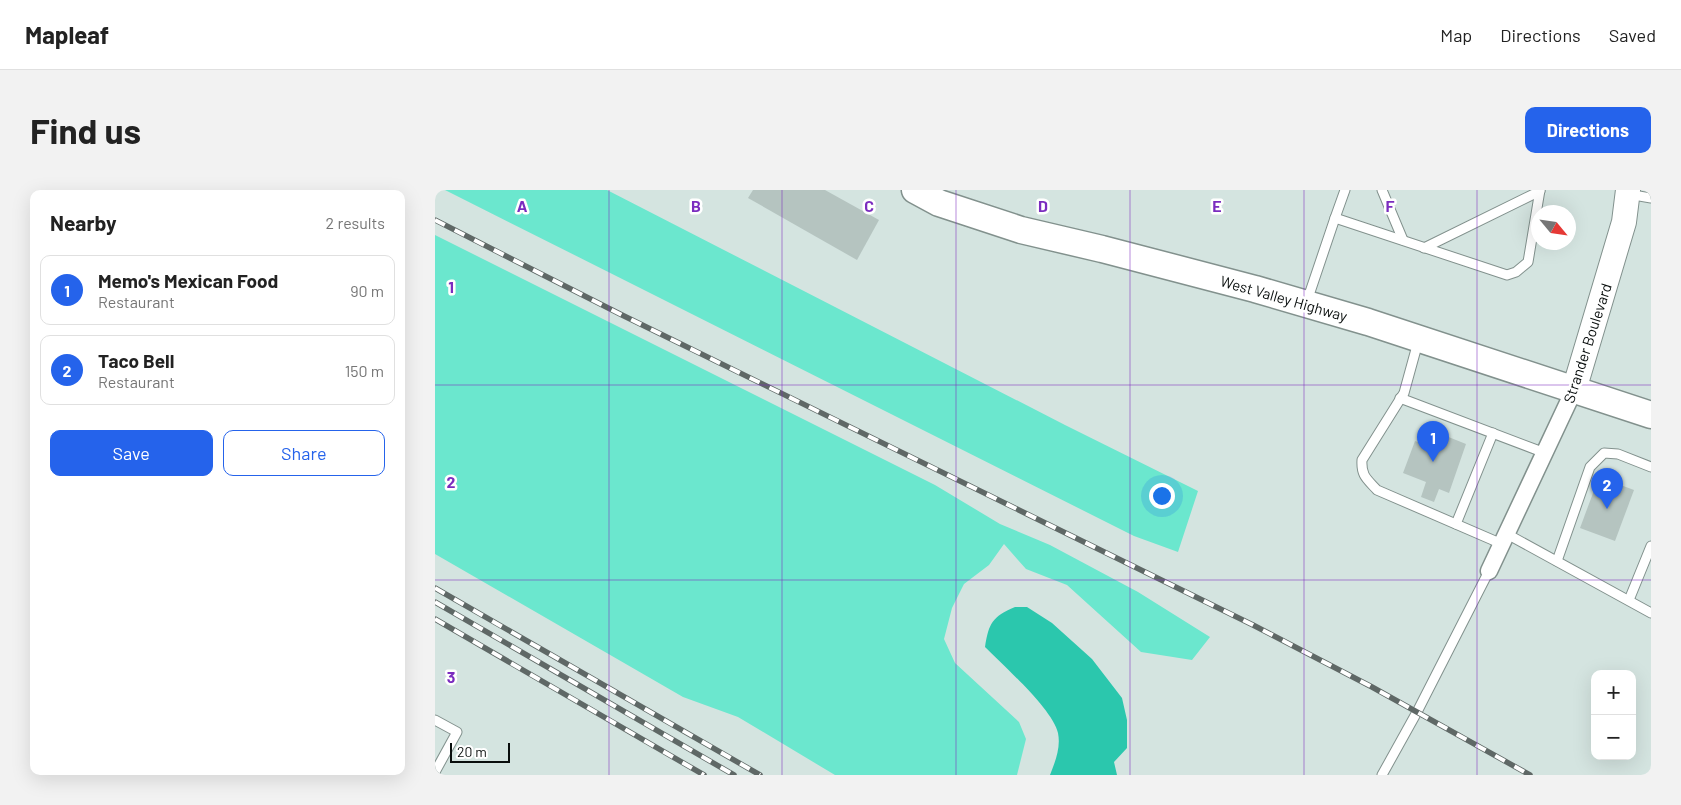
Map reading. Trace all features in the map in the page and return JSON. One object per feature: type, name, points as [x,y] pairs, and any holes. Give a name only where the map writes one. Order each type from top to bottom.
[{"type":"main road","name":"West Valley Highway","points":[[915,190],[939,202],[1021,230],[1255,289],[1419,339],[1651,415]]},
{"type":"main road","name":"Strander Boulevard","points":[[1574,390],[1624,222],[1628,192]]},
{"type":"street","name":"Strander Boulevard","points":[[1489,571],[1574,390]]},
{"type":"lane","points":[[1306,304],[1345,190]]},
{"type":"lane","points":[[1382,190],[1403,240]]},
{"type":"lane","points":[[1335,218],[1507,275],[1516,272],[1527,262],[1539,190]]},
{"type":"lane","points":[[1425,248],[1539,190]]},
{"type":"lane","points":[[1628,192],[1651,198]]},
{"type":"lane","points":[[1419,339],[1404,393],[1362,460],[1361,471],[1366,479],[1377,490],[1456,524],[1505,539],[1557,561],[1651,613]]},
{"type":"lane","points":[[1400,398],[1545,453]]},
{"type":"lane","points":[[1456,524],[1493,433]]},
{"type":"lane","points":[[1557,561],[1591,467],[1604,453],[1618,454],[1651,467]]},
{"type":"lane","points":[[1629,600],[1651,546]]},
{"type":"lane","points":[[1382,775],[1417,712],[1489,571]]},
{"type":"lane","points":[[435,720],[457,732],[435,772]]},
{"type":"shaded area","points":[[445,190],[607,190],[1065,425],[1198,491],[1178,552],[1134,536]]},
{"type":"shaded area","points":[[435,235],[935,485],[1000,524],[1050,545],[1138,592],[1210,637],[1192,660],[1141,652],[1067,585],[1026,569],[1004,544],[989,565],[964,584],[952,608],[944,639],[955,663],[1019,722],[1026,739],[1017,775],[835,775],[738,717],[683,697],[435,554]]},
{"type":"shaded area","points":[[1015,607],[1027,607],[1052,623],[1092,659],[1122,698],[1127,720],[1127,748],[1114,762],[1117,775],[1050,775],[1059,744],[1058,733],[1054,723],[1027,688],[985,647],[990,626],[996,618]]},
{"type":"building","points":[[753,190],[825,190],[879,220],[857,260],[748,198]]},
{"type":"building","points":[[1446,436],[1466,444],[1449,493],[1439,489],[1434,502],[1421,497],[1426,482],[1403,473],[1415,441],[1440,451]]},
{"type":"building","points":[[1599,477],[1634,490],[1615,541],[1580,528]]},
{"type":"railway","points":[[435,220],[622,315],[1253,625],[1372,687],[1530,775]]},
{"type":"railway","points":[[435,588],[760,775]]},
{"type":"railway","points":[[435,602],[734,775]]},
{"type":"railway","points":[[435,619],[704,775]]},
{"type":"place","name":"Memo's Mexican Food","points":[[1433,462]]},
{"type":"place","name":"Taco Bell","points":[[1607,509]]}]
